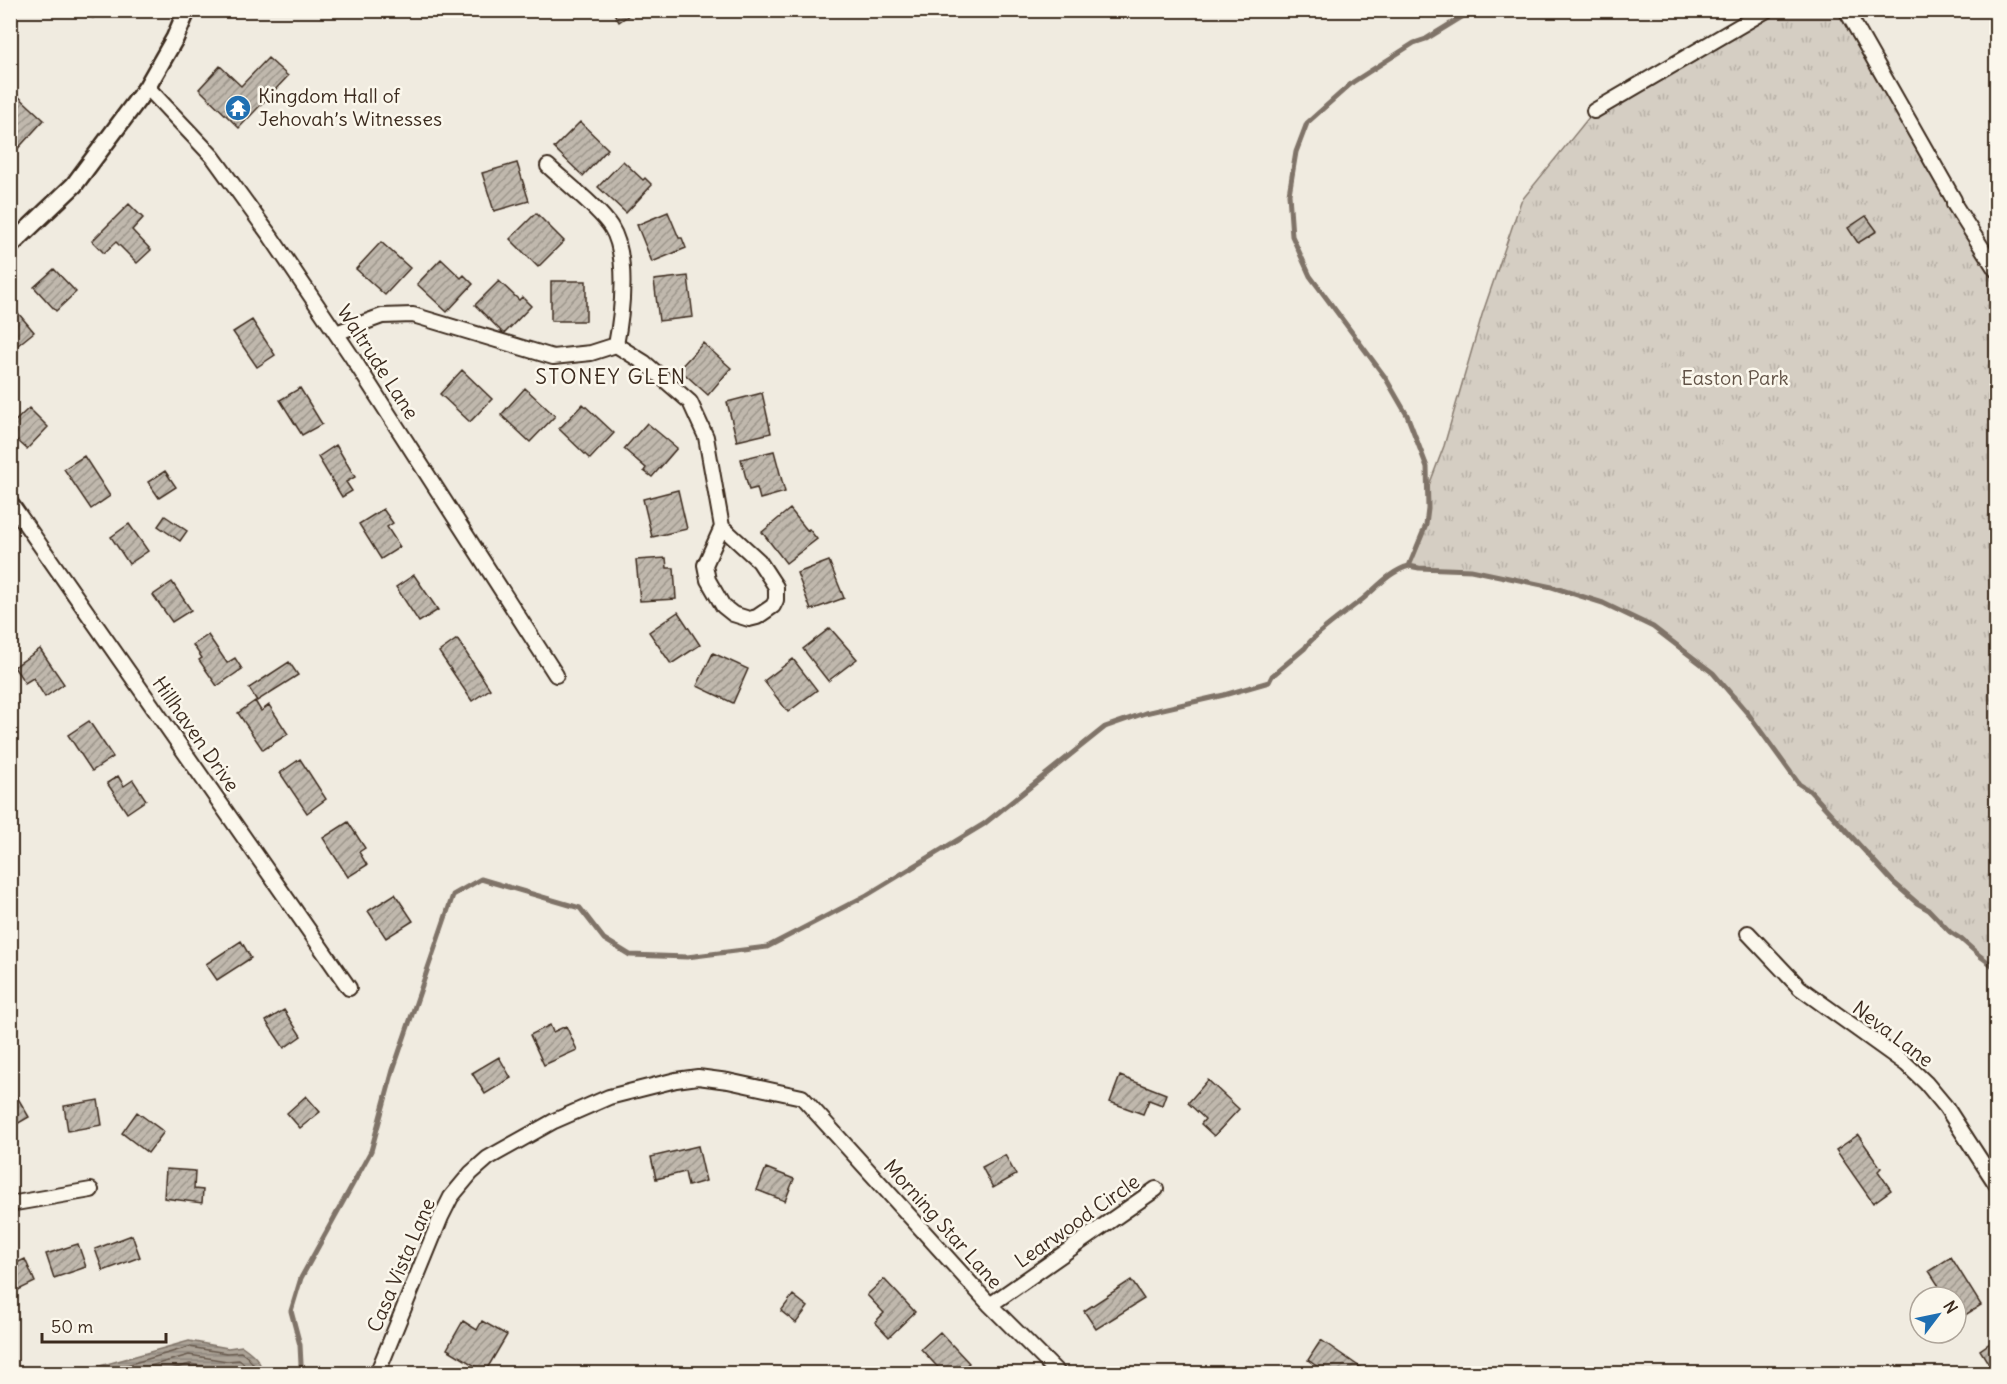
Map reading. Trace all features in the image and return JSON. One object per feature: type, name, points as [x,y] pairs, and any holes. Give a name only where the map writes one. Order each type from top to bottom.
[{"type":"street","points":[[10,246],[74,185],[147,87],[175,38],[187,10]]},
{"type":"street","points":[[1594,111],[1767,10]]},
{"type":"street","points":[[1846,10],[1954,200],[1954,204],[1996,270]]},
{"type":"street","name":"Waltrude Lane","points":[[147,87],[213,158],[272,237],[556,675]]},
{"type":"street","points":[[548,166],[604,219],[617,240],[622,264],[621,318],[616,345]]},
{"type":"street","points":[[336,333],[381,316],[413,315],[553,357],[591,353],[616,345],[645,363],[690,402],[705,438],[722,526],[705,565],[708,580],[723,606],[733,614],[750,619],[758,617],[773,606],[776,600],[776,587],[759,561],[722,526]]},
{"type":"street","name":"Hillhaven Drive","points":[[10,502],[349,988]]},
{"type":"street","name":"Neva Lane","points":[[1748,933],[1800,988],[1906,1064],[1926,1083],[1946,1107],[1996,1184]]},
{"type":"street","name":"Casa Vista Lane","points":[[377,1374],[451,1197],[471,1173],[488,1158],[554,1121],[609,1097],[676,1080],[699,1077],[802,1097]]},
{"type":"street","name":"Morning Star Lane","points":[[802,1097],[990,1305],[1059,1374]]},
{"type":"street","name":"Learwood Circle","points":[[990,1305],[1156,1189]]},
{"type":"street","points":[[10,1204],[91,1190]]},
{"type":"green space","name":"Easton Park","points":[[1767,11],[1846,11],[1996,270],[1996,968],[1950,932],[1929,910],[1917,903],[1893,882],[1810,791],[1799,784],[1749,715],[1713,673],[1653,627],[1603,603],[1552,587],[1471,570],[1409,566],[1426,525],[1428,488],[1444,446],[1482,315],[1521,201],[1594,111]]},
{"type":"water","points":[[189,1341],[228,1348],[242,1346],[253,1354],[262,1373],[11,1373],[82,1371]]},
{"type":"building","points":[[73,10],[96,10],[93,18]]},
{"type":"building","points":[[612,10],[636,10],[619,22]]},
{"type":"building","name":"Kingdom Hall of Jehovah’s Witnesses","points":[[268,58],[288,76],[239,128],[199,89],[220,66],[241,86]]},
{"type":"building","points":[[17,95],[44,120],[11,156],[10,102]]},
{"type":"building","points":[[580,122],[608,149],[583,176],[554,148]]},
{"type":"building","points":[[623,161],[643,180],[645,178],[652,185],[626,213],[598,187]]},
{"type":"building","points":[[517,163],[529,201],[494,211],[482,173]]},
{"type":"building","points":[[129,204],[143,218],[132,230],[151,250],[137,263],[116,242],[104,253],[92,241]]},
{"type":"building","points":[[668,212],[686,248],[652,262],[637,225]]},
{"type":"building","points":[[536,213],[564,241],[538,267],[510,239]]},
{"type":"building","points":[[1866,216],[1877,231],[1858,243],[1848,228]]},
{"type":"building","points":[[381,242],[410,268],[385,295],[356,269]]},
{"type":"building","points":[[441,259],[461,278],[464,275],[473,284],[447,312],[417,284]]},
{"type":"building","points":[[54,269],[76,292],[56,311],[34,287]]},
{"type":"building","points":[[688,276],[693,317],[659,321],[654,280]]},
{"type":"building","points":[[499,281],[519,300],[522,297],[531,306],[504,334],[475,305]]},
{"type":"building","points":[[551,281],[586,281],[586,321],[551,321]]},
{"type":"building","points":[[13,307],[34,332],[13,349],[10,346],[10,310]]},
{"type":"building","points":[[252,320],[275,355],[257,367],[233,332]]},
{"type":"building","points":[[703,343],[731,368],[708,395],[679,369]]},
{"type":"building","points":[[462,370],[492,399],[470,422],[440,394]]},
{"type":"building","points":[[300,388],[322,424],[302,435],[280,400]]},
{"type":"building","points":[[525,388],[555,416],[530,442],[501,415]]},
{"type":"building","points":[[762,393],[771,433],[737,441],[727,402]]},
{"type":"building","points":[[583,404],[614,433],[590,459],[559,429]]},
{"type":"building","points":[[29,408],[48,427],[27,449],[10,434],[10,426]]},
{"type":"building","points":[[647,423],[677,448],[652,477],[644,471],[646,468],[624,449]]},
{"type":"building","points":[[336,445],[355,477],[346,482],[352,491],[342,497],[318,457]]},
{"type":"building","points":[[774,451],[785,492],[760,499],[757,488],[749,490],[741,459]]},
{"type":"building","points":[[84,456],[110,496],[91,509],[64,469]]},
{"type":"building","points":[[165,471],[176,487],[159,498],[148,482]]},
{"type":"building","points":[[678,490],[687,529],[652,537],[643,499]]},
{"type":"building","points":[[383,509],[393,523],[387,527],[400,547],[381,559],[359,524]]},
{"type":"building","points":[[790,509],[817,539],[786,563],[762,532]]},
{"type":"building","points":[[165,516],[187,531],[180,541],[158,526]]},
{"type":"building","points":[[129,524],[148,551],[129,564],[111,537]]},
{"type":"building","points":[[666,558],[667,568],[674,568],[676,599],[640,601],[636,560]]},
{"type":"building","points":[[829,561],[844,598],[811,610],[797,573]]},
{"type":"building","points":[[414,575],[438,610],[419,622],[396,587]]},
{"type":"building","points":[[172,582],[191,610],[172,622],[153,595]]},
{"type":"building","points":[[678,612],[700,645],[671,664],[649,632]]},
{"type":"building","points":[[830,628],[857,659],[828,681],[803,649]]},
{"type":"building","points":[[208,635],[227,663],[235,658],[242,669],[217,686],[199,660],[202,658],[193,645]]},
{"type":"building","points":[[457,639],[490,689],[472,701],[439,652]]},
{"type":"building","points":[[40,649],[64,684],[45,697],[33,678],[25,683],[14,667]]},
{"type":"building","points":[[713,653],[748,669],[733,703],[697,686]]},
{"type":"building","points":[[793,659],[817,690],[788,712],[764,681]]},
{"type":"building","points":[[289,662],[298,675],[257,701],[249,688]]},
{"type":"building","points":[[255,701],[261,711],[269,705],[288,734],[263,750],[238,713]]},
{"type":"building","points":[[89,721],[113,757],[92,771],[68,735]]},
{"type":"building","points":[[300,759],[326,799],[307,813],[280,773]]},
{"type":"building","points":[[118,776],[124,786],[133,780],[146,800],[127,813],[107,783]]},
{"type":"building","points":[[348,822],[365,848],[359,852],[367,865],[348,877],[323,838]]},
{"type":"building","points":[[395,894],[413,921],[386,938],[368,911]]},
{"type":"building","points":[[241,941],[251,958],[217,980],[206,964]]},
{"type":"building","points":[[284,1010],[301,1036],[284,1048],[266,1021]]},
{"type":"building","points":[[550,1025],[553,1032],[566,1026],[577,1050],[544,1065],[530,1035]]},
{"type":"building","points":[[499,1057],[511,1078],[485,1094],[472,1073]]},
{"type":"building","points":[[1120,1076],[1166,1094],[1162,1105],[1149,1100],[1143,1114],[1110,1102]]},
{"type":"building","points":[[1208,1080],[1239,1109],[1214,1136],[1201,1124],[1205,1119],[1188,1103]]},
{"type":"building","points":[[16,1095],[29,1117],[10,1128],[10,1098]]},
{"type":"building","points":[[306,1096],[320,1112],[300,1128],[287,1113]]},
{"type":"building","points":[[98,1100],[102,1125],[68,1131],[64,1106]]},
{"type":"building","points":[[137,1112],[164,1132],[148,1153],[122,1133]]},
{"type":"building","points":[[1858,1135],[1881,1168],[1878,1171],[1891,1190],[1873,1203],[1836,1150]]},
{"type":"building","points":[[698,1146],[706,1181],[688,1186],[685,1172],[656,1179],[651,1157]]},
{"type":"building","points":[[1005,1155],[1016,1175],[993,1188],[982,1167]]},
{"type":"building","points":[[766,1168],[794,1179],[785,1201],[757,1190]]},
{"type":"building","points":[[166,1169],[195,1171],[194,1189],[203,1190],[202,1203],[164,1198]]},
{"type":"building","points":[[132,1235],[140,1257],[103,1271],[95,1249]]},
{"type":"building","points":[[78,1244],[86,1267],[54,1278],[46,1254]]},
{"type":"building","points":[[1951,1257],[1981,1305],[1968,1313],[1968,1285],[1938,1285],[1929,1271]]},
{"type":"building","points":[[25,1259],[35,1282],[10,1294],[10,1266]]},
{"type":"building","points":[[884,1279],[915,1312],[889,1337],[875,1322],[884,1313],[867,1295]]},
{"type":"building","points":[[1131,1280],[1144,1299],[1096,1329],[1084,1311]]},
{"type":"building","points":[[793,1295],[808,1307],[796,1323],[781,1311]]},
{"type":"building","points":[[463,1321],[477,1330],[482,1321],[507,1335],[485,1372],[447,1349]]},
{"type":"building","points":[[940,1332],[969,1363],[958,1374],[944,1374],[921,1349]]},
{"type":"building","points":[[1996,1339],[1996,1374],[1995,1374],[1980,1350]]},
{"type":"building","points":[[1321,1340],[1370,1374],[1324,1374],[1325,1372],[1308,1360]]},
{"type":"waterway","points":[[1409,566],[1426,525],[1427,467],[1407,415],[1385,377],[1310,276],[1292,236],[1289,194],[1296,152],[1307,123],[1353,82],[1414,43],[1426,39],[1473,10]]},
{"type":"waterway","points":[[300,1374],[300,1345],[291,1311],[301,1278],[371,1151],[393,1070],[453,895],[481,879],[580,908],[604,939],[630,955],[687,957],[767,947],[867,895],[984,824],[1105,727],[1145,713],[1269,682],[1272,676],[1321,631],[1387,578],[1409,566],[1471,570],[1552,587],[1603,603],[1653,627],[1713,673],[1749,715],[1799,784],[1810,791],[1893,882],[1917,903],[1929,910],[1950,932],[1996,968]]},
{"type":"place","name":"Kingdom Hall of Jehovah’s Witnesses","points":[[238,108]]},
{"type":"district","name":"STONEY GLEN","points":[[611,377]]}]
